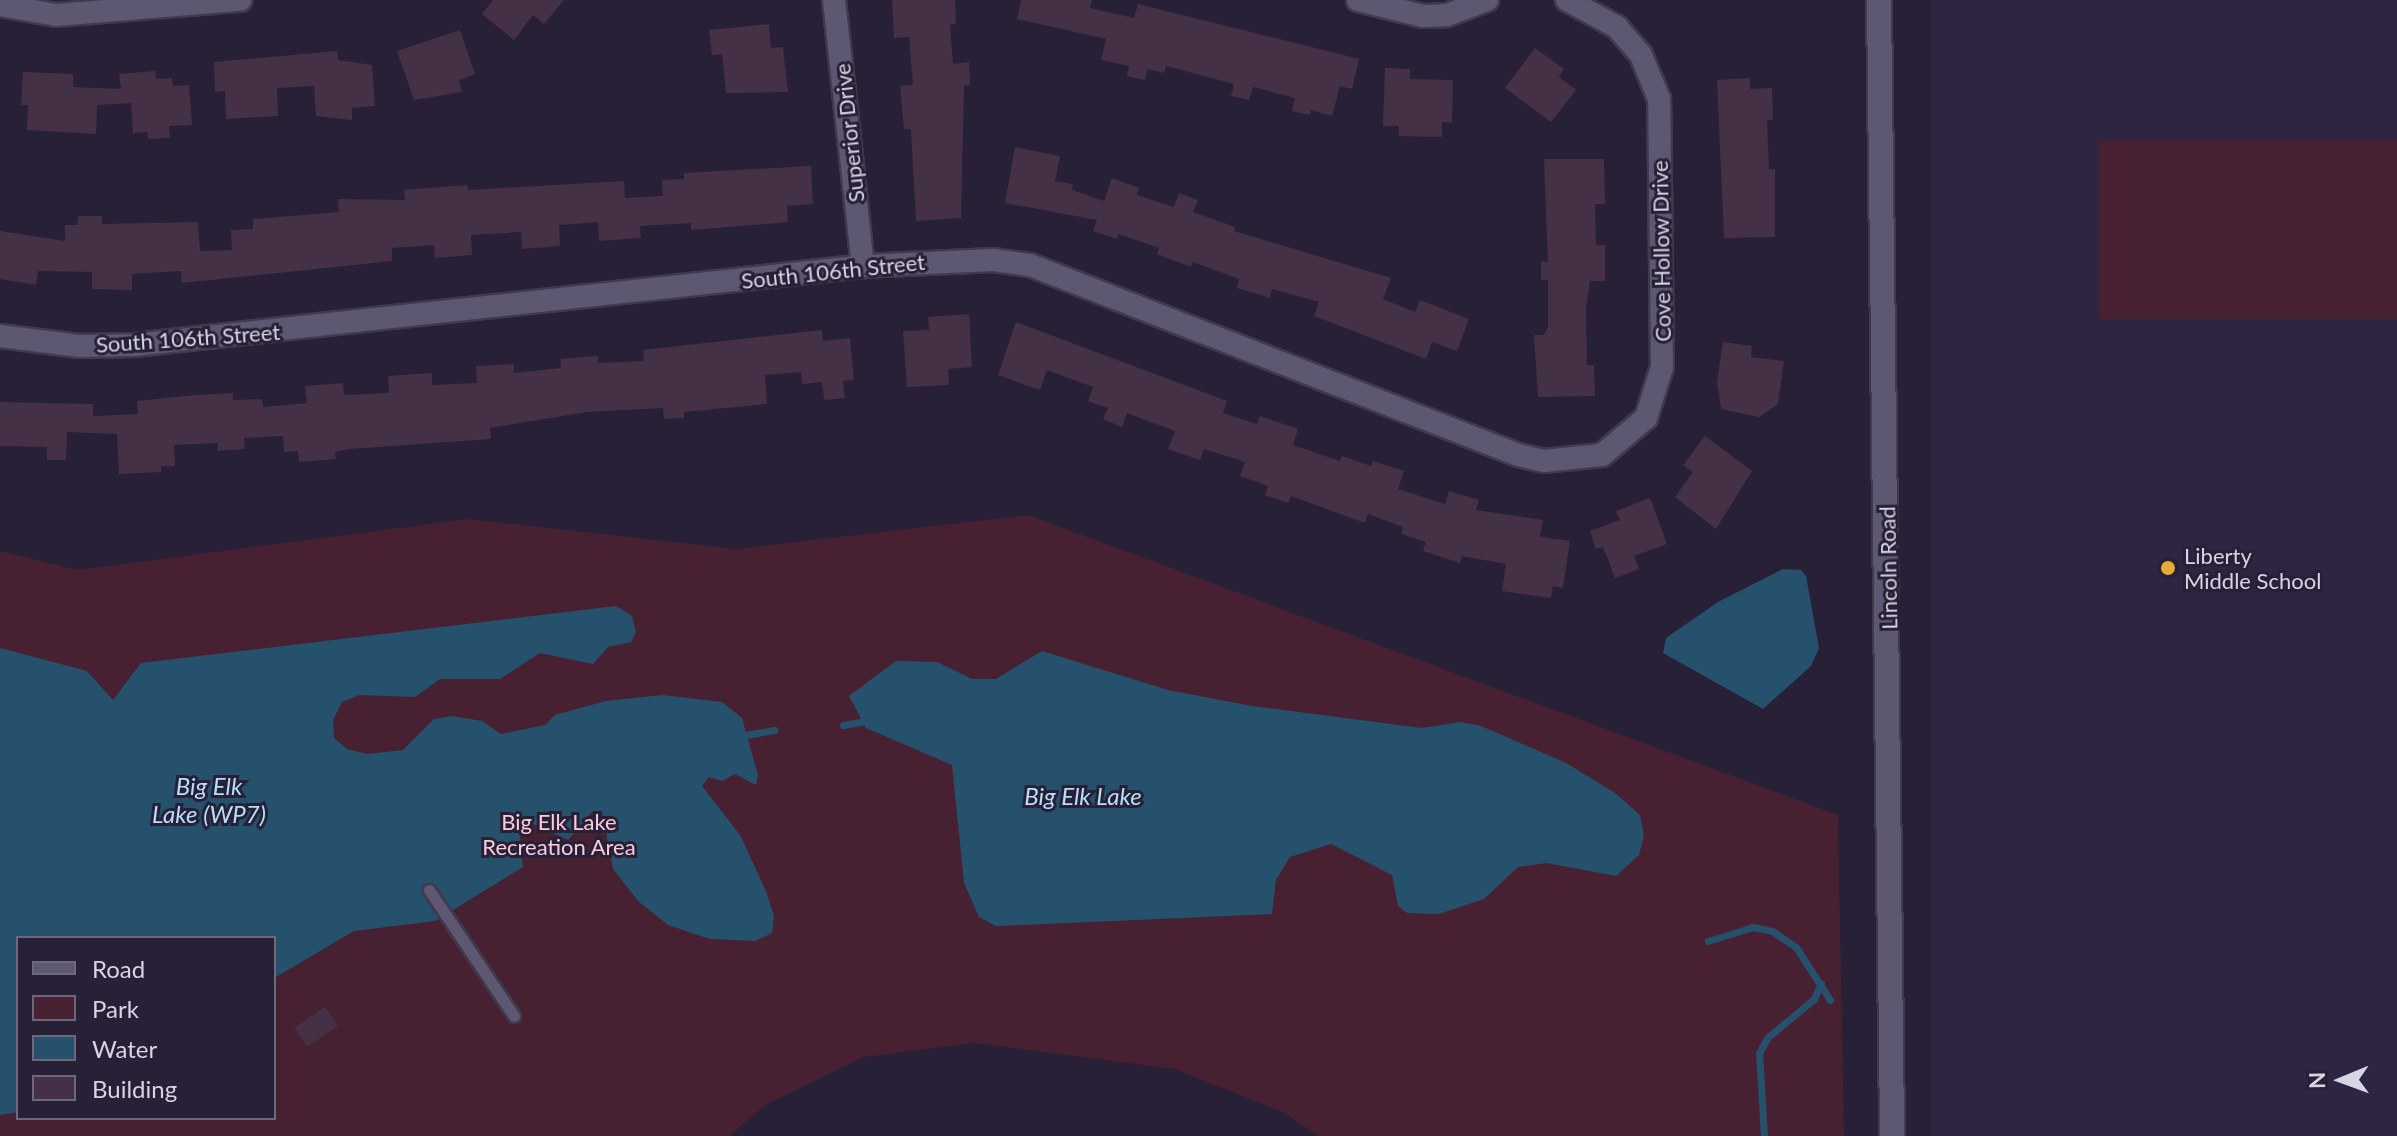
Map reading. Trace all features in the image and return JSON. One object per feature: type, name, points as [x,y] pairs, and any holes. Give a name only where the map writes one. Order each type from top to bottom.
[{"type":"street","points":[[0,5],[56,15],[240,0]]},
{"type":"street","name":"Superior Drive","points":[[834,0],[863,266]]},
{"type":"street","points":[[1358,0],[1423,16],[1447,15],[1487,0]]},
{"type":"street","name":"Cove Hollow Drive","points":[[1567,0],[1617,27],[1641,55],[1659,99],[1662,367],[1646,418],[1627,439]]},
{"type":"street","name":"Lincoln Road","points":[[1879,0],[1892,1136]]},
{"type":"street","name":"South 106th Street","points":[[0,336],[79,346],[134,345],[956,258],[1030,265],[1518,455],[1573,461],[1602,455],[1627,439]]},
{"type":"lane","points":[[429,890],[514,1016]]},
{"type":"shaded area","name":"Liberty Middle School","points":[[1931,0],[2397,0],[2397,1136],[1931,1136]]},
{"type":"green space","points":[[2099,140],[2397,140],[2397,319],[2099,319]]},
{"type":"green space","name":"Big Elk Lake Recreation Area","points":[[1028,515],[1838,815],[1844,1136],[1319,1136],[1281,1111],[1175,1069],[975,1043],[864,1057],[767,1104],[729,1136],[0,1136],[0,551],[77,570],[468,519],[736,549]]},
{"type":"water","points":[[1783,569],[1801,570],[1806,576],[1819,648],[1811,666],[1763,709],[1663,653],[1666,638],[1718,602]]},
{"type":"water","name":"Big Elk Lake (WP7)","points":[[616,606],[632,616],[636,632],[631,642],[608,647],[593,664],[540,653],[500,679],[440,679],[415,697],[359,695],[342,702],[333,720],[334,738],[347,749],[367,754],[403,750],[434,719],[451,716],[482,721],[501,734],[545,725],[555,715],[606,701],[663,695],[722,702],[742,718],[758,775],[756,785],[735,774],[722,781],[709,777],[702,786],[740,835],[766,891],[774,916],[772,933],[755,941],[710,939],[668,925],[638,901],[613,869],[602,811],[592,812],[568,840],[518,817],[523,867],[435,921],[354,931],[276,977],[276,936],[16,936],[16,1112],[0,1115],[0,648],[87,671],[113,700],[141,663]]},
{"type":"water","name":"Big Elk Lake","points":[[1042,651],[1168,690],[1252,706],[1422,728],[1461,722],[1481,726],[1566,763],[1615,793],[1640,815],[1644,836],[1639,855],[1616,876],[1547,863],[1518,867],[1484,899],[1439,914],[1407,913],[1398,906],[1392,875],[1331,844],[1290,857],[1276,880],[1272,914],[996,926],[979,917],[964,883],[952,765],[866,728],[849,696],[896,661],[937,662],[972,679],[996,679]]},
{"type":"building","points":[[493,0],[564,0],[544,24],[533,15],[514,40],[482,14]]},
{"type":"building","points":[[892,0],[955,0],[956,24],[950,25],[953,64],[969,62],[970,85],[964,86],[961,218],[916,221],[911,129],[904,129],[900,86],[913,85],[909,37],[894,38]]},
{"type":"building","points":[[1021,0],[1092,0],[1090,8],[1134,18],[1138,4],[1359,59],[1352,89],[1340,86],[1332,116],[1311,110],[1310,115],[1292,111],[1295,98],[1253,87],[1249,100],[1231,96],[1234,84],[1166,66],[1164,73],[1147,69],[1145,80],[1127,76],[1129,66],[1101,60],[1106,39],[1017,19]]},
{"type":"building","points":[[769,24],[771,48],[783,47],[788,92],[726,93],[722,54],[712,55],[709,30]]},
{"type":"building","points":[[460,30],[475,74],[459,80],[462,92],[414,100],[397,51]]},
{"type":"building","points":[[1535,48],[1564,69],[1559,77],[1576,90],[1551,122],[1505,88]]},
{"type":"building","points":[[337,51],[338,60],[372,65],[375,106],[352,108],[352,120],[316,116],[314,86],[277,88],[278,116],[226,119],[225,91],[215,92],[214,62]]},
{"type":"building","points":[[1385,68],[1410,69],[1410,79],[1453,80],[1452,123],[1442,122],[1442,137],[1399,136],[1399,126],[1383,126]]},
{"type":"building","points":[[155,71],[156,79],[172,78],[173,86],[189,85],[192,125],[169,126],[170,138],[148,139],[147,132],[133,133],[131,103],[97,105],[96,134],[27,130],[28,105],[21,105],[23,72],[73,74],[73,87],[121,89],[119,74]]},
{"type":"building","points":[[1750,78],[1750,89],[1772,88],[1773,120],[1767,120],[1769,169],[1775,169],[1775,237],[1724,238],[1717,80]]},
{"type":"building","points":[[1015,147],[1060,156],[1055,181],[1073,184],[1072,190],[1104,201],[1112,178],[1139,188],[1137,195],[1174,207],[1179,193],[1198,200],[1193,212],[1235,227],[1234,231],[1391,278],[1383,299],[1415,312],[1420,300],[1469,319],[1457,351],[1432,342],[1426,359],[1314,316],[1319,302],[1272,289],[1270,298],[1237,288],[1239,279],[1193,262],[1191,267],[1157,254],[1159,248],[1119,234],[1117,239],[1093,231],[1097,220],[1005,203]]},
{"type":"building","points":[[1544,159],[1604,159],[1605,204],[1595,204],[1596,245],[1605,245],[1605,281],[1590,281],[1586,308],[1587,365],[1594,365],[1595,396],[1538,397],[1534,335],[1544,335],[1548,327],[1548,280],[1541,280],[1541,262],[1548,262]]},
{"type":"building","points":[[811,166],[813,204],[787,206],[788,222],[691,230],[691,223],[640,226],[641,238],[599,241],[598,222],[559,225],[560,246],[522,249],[521,232],[471,235],[472,255],[435,258],[434,245],[392,248],[392,261],[182,283],[181,271],[132,274],[132,290],[92,289],[92,272],[38,271],[36,285],[0,279],[0,231],[65,241],[65,225],[77,225],[78,216],[102,216],[102,224],[198,222],[200,251],[232,250],[231,230],[253,229],[253,219],[339,212],[338,199],[405,200],[404,190],[467,185],[468,190],[624,181],[625,198],[663,196],[662,180],[684,179],[684,173]]},
{"type":"building","points":[[969,314],[972,367],[948,369],[949,385],[907,387],[903,331],[929,330],[928,317]]},
{"type":"building","points":[[1016,322],[1227,401],[1223,413],[1257,424],[1260,416],[1298,429],[1293,445],[1340,461],[1342,456],[1371,466],[1373,461],[1404,471],[1398,489],[1445,504],[1449,491],[1479,500],[1476,510],[1543,520],[1540,537],[1570,541],[1563,588],[1553,586],[1551,598],[1502,591],[1506,564],[1462,556],[1460,563],[1423,551],[1426,542],[1401,534],[1403,527],[1368,514],[1365,523],[1291,496],[1288,503],[1265,495],[1268,486],[1240,476],[1245,462],[1204,449],[1200,460],[1168,449],[1175,431],[1127,413],[1122,427],[1103,419],[1108,408],[1088,401],[1093,387],[1047,370],[1040,390],[998,375]]},
{"type":"building","points":[[822,330],[823,341],[850,338],[854,380],[843,381],[845,398],[824,400],[822,382],[802,384],[801,372],[765,375],[767,404],[684,412],[684,418],[664,419],[663,408],[587,412],[490,428],[491,439],[349,449],[335,452],[336,459],[299,462],[298,451],[284,452],[283,436],[244,438],[245,449],[218,451],[218,443],[174,445],[175,466],[161,466],[161,472],[119,474],[117,434],[67,432],[66,460],[47,460],[47,447],[0,446],[0,402],[93,404],[93,416],[138,414],[137,401],[233,393],[233,400],[262,399],[263,407],[307,403],[305,386],[343,383],[344,395],[389,393],[388,376],[432,373],[432,385],[477,383],[476,366],[514,364],[514,373],[561,368],[560,359],[598,356],[598,363],[644,361],[643,350]]},
{"type":"building","points":[[1723,342],[1752,346],[1751,357],[1784,361],[1778,404],[1759,417],[1721,409],[1717,382]]},
{"type":"building","points":[[1705,436],[1752,471],[1716,529],[1675,497],[1693,472],[1683,465]]},
{"type":"building","points":[[1650,498],[1667,544],[1634,556],[1639,569],[1615,578],[1603,547],[1596,549],[1590,531],[1620,520],[1616,511]]},
{"type":"building","points":[[325,1007],[338,1026],[307,1047],[294,1028]]},
{"type":"waterway","points":[[843,725],[871,720]]},
{"type":"waterway","points":[[740,736],[774,730]]},
{"type":"waterway","points":[[1708,941],[1753,927],[1772,931],[1796,947],[1830,1000]]},
{"type":"waterway","points":[[1764,1136],[1759,1053],[1768,1037],[1814,999],[1821,983]]},
{"type":"place","name":"Liberty Middle School","points":[[2168,568]]}]
